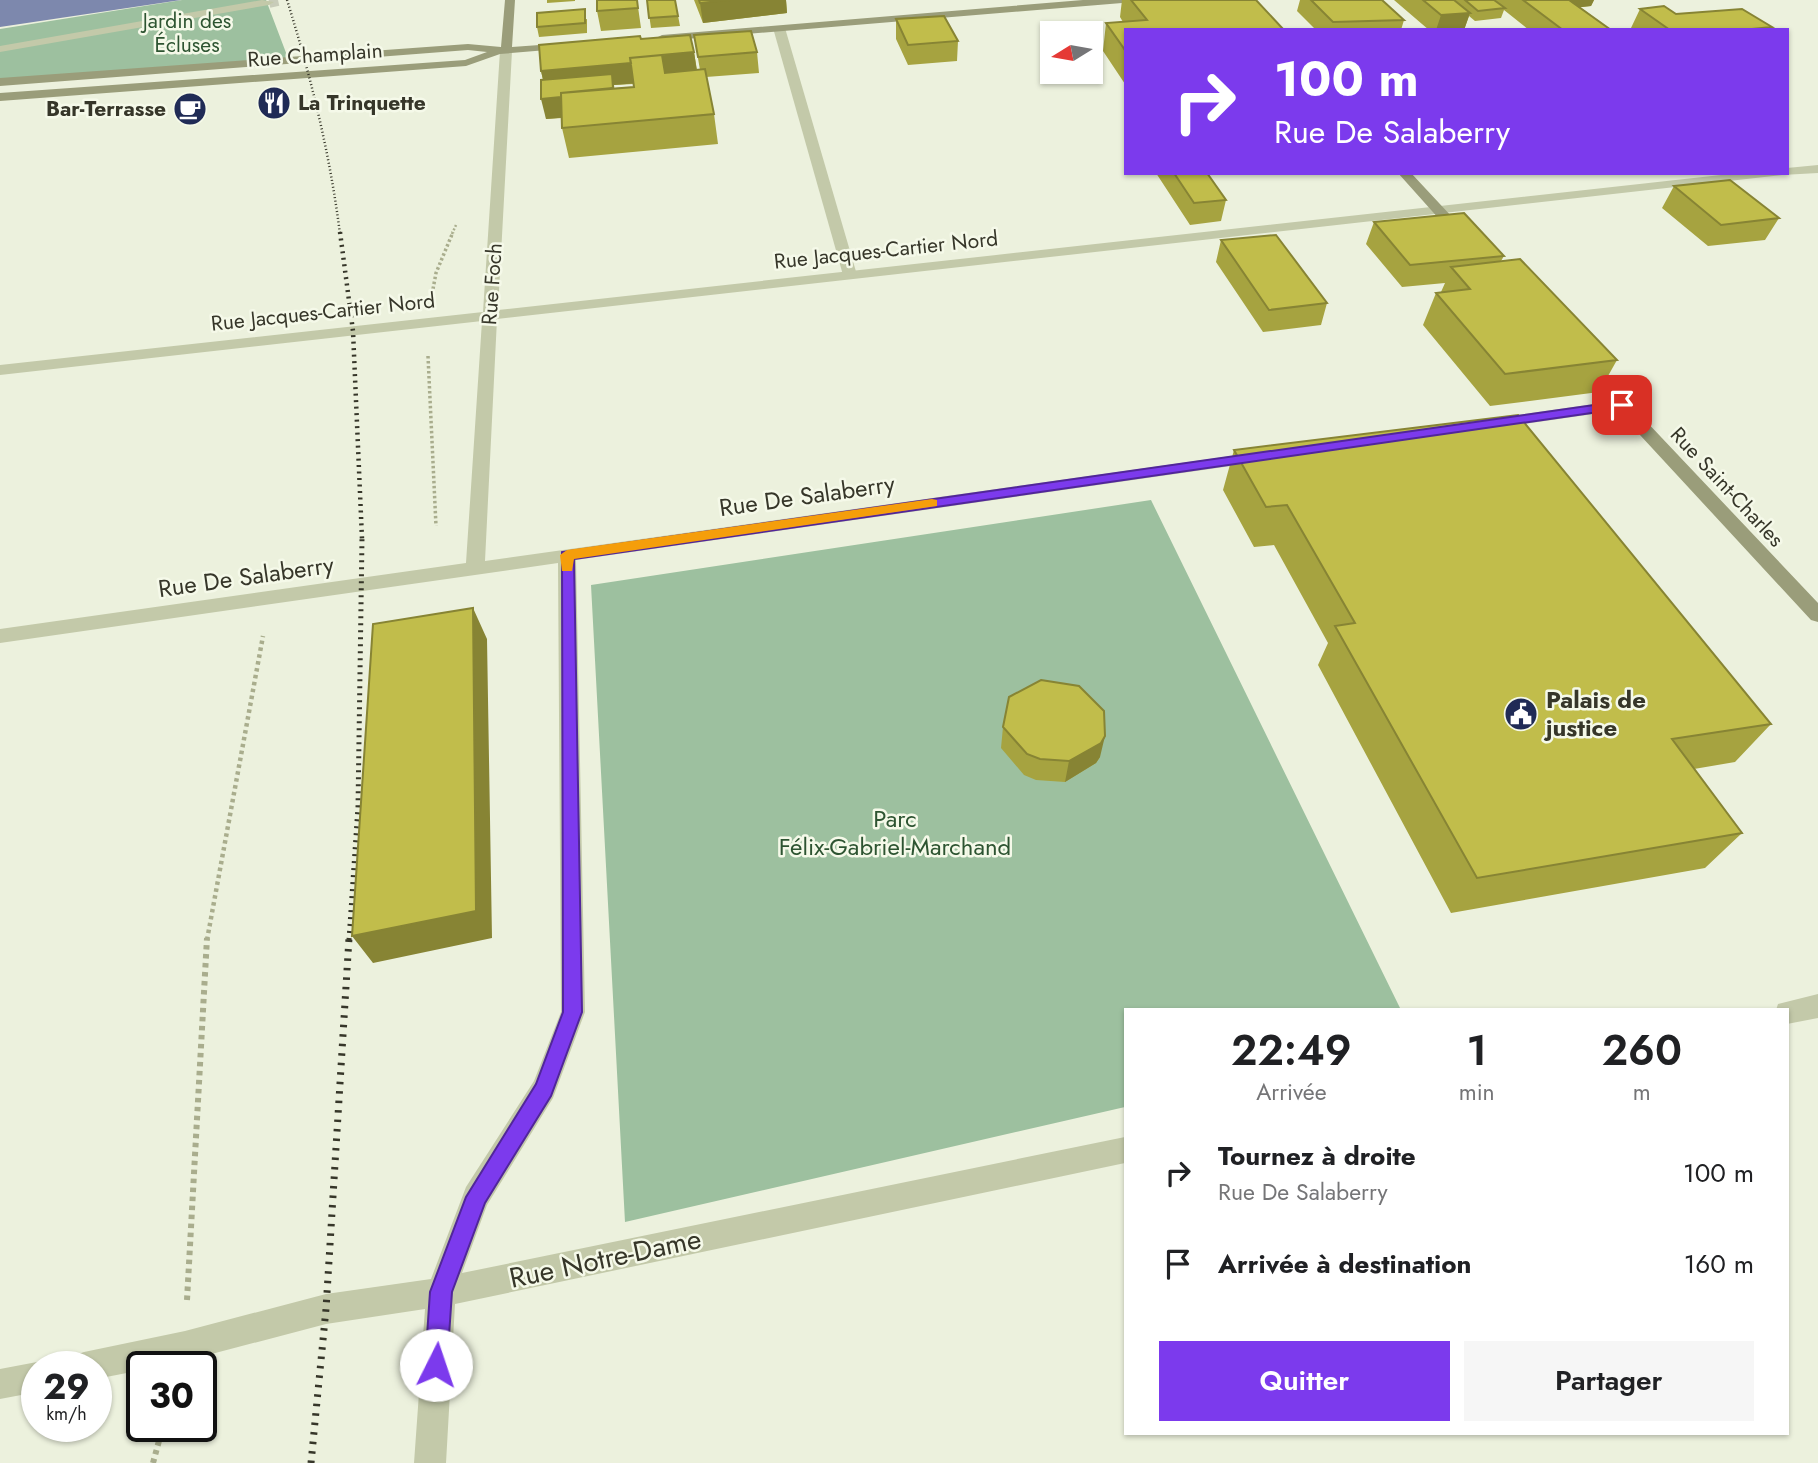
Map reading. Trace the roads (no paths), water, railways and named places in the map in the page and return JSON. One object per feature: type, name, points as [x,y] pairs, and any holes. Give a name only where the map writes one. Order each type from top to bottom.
[{"type":"street","points":[[176,19],[237,0]]},
{"type":"street","name":"Rue Foch","points":[[475,568],[510,0]]},
{"type":"street","points":[[643,39],[1122,0]]},
{"type":"street","points":[[0,49],[269,2]]},
{"type":"street","points":[[779,28],[850,275]]},
{"type":"street","name":"Rue Champlain","points":[[0,82],[468,47],[506,51],[574,45]]},
{"type":"street","name":"Rue Champlain","points":[[0,97],[466,63],[506,51]]},
{"type":"street","points":[[1789,172],[1818,169]]},
{"type":"street","points":[[1406,175],[1476,249]]},
{"type":"street","name":"Rue Jacques-Cartier Nord","points":[[0,370],[1759,175]]},
{"type":"street","name":"Rue Saint-Charles","points":[[1576,357],[1818,615]]},
{"type":"street","points":[[1485,425],[1622,405]]},
{"type":"street","name":"Rue De Salaberry","points":[[0,636],[1279,454]]},
{"type":"street","points":[[430,1463],[441,1292],[477,1197],[544,1089],[573,1012],[567,555]]},
{"type":"street","points":[[1789,1012],[1818,1006]]},
{"type":"street","name":"Rue Notre-Dame","points":[[112,1361],[185,1346],[326,1309],[441,1292],[1124,1150]]},
{"type":"street","points":[[0,1384],[21,1380]]},
{"type":"water","points":[[0,0],[181,0],[0,27]]},
{"type":"tunnel","points":[[269,2],[278,0]]},
{"type":"railway","points":[[287,0],[319,116],[340,234]]},
{"type":"railway","points":[[340,232],[353,331],[362,539]]},
{"type":"railway","points":[[349,940],[358,807],[362,539]]},
{"type":"railway","points":[[311,1463],[326,1309],[349,938]]},
{"type":"place","name":"La Trinquette","points":[[274,103]]},
{"type":"place","name":"Bar-Terrasse","points":[[190,109]]},
{"type":"place","name":"Palais de justice","points":[[1521,714]]},
{"type":"park label","name":"Jardin des Écluses","points":[[187,33]]},
{"type":"park label","name":"Parc Félix-Gabriel-Marchand","points":[[895,833]]}]
